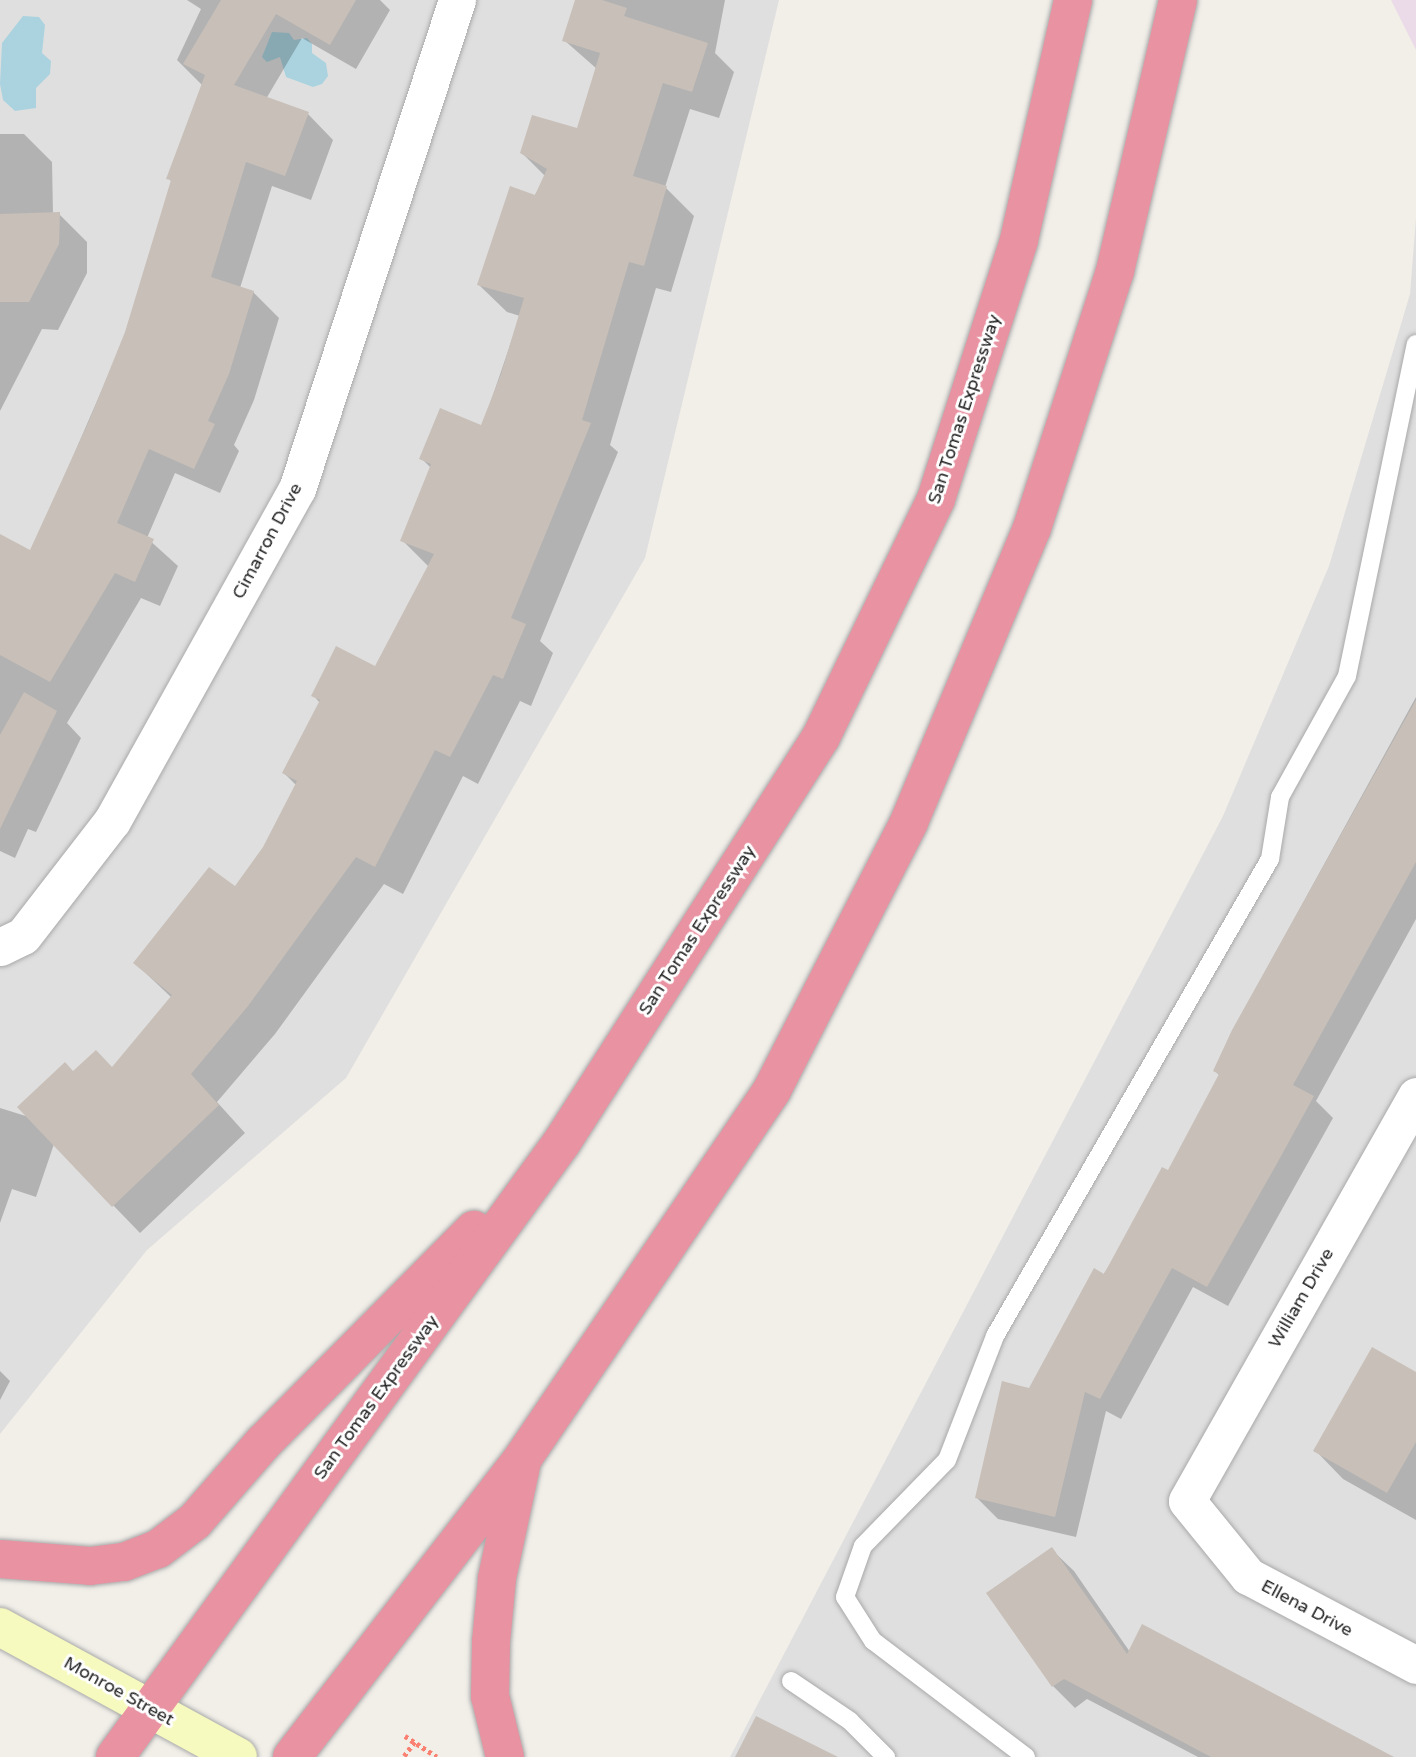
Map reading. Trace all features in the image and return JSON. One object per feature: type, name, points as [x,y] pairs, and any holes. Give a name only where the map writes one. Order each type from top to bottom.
[{"type":"highway","name":"San Tomas Expressway","points":[[116,1757],[562,1142],[821,737],[936,499],[1019,240],[1073,0]]},
{"type":"highway","points":[[292,1757],[523,1458],[772,1090],[909,822],[1032,528],[1115,271],[1177,3]]},
{"type":"highway","points":[[0,1559],[42,1565],[124,1562],[158,1549],[195,1521],[263,1443],[562,1142]]},
{"type":"highway","points":[[505,1757],[490,1696],[491,1642],[497,1578],[523,1458]]},
{"type":"main road","name":"Monroe Street","points":[[0,1627],[238,1757]]},
{"type":"street","name":"Cimarron Drive","points":[[0,947],[23,936],[112,821],[297,489],[457,0]]},
{"type":"street","name":"William Drive","points":[[1187,1501],[1416,1096]]},
{"type":"street","name":"Ellena Drive","points":[[1187,1501],[1248,1576],[1416,1665]]},
{"type":"lane","points":[[1026,1757],[873,1642],[845,1597],[863,1546],[947,1460],[995,1336],[1270,859],[1280,797],[1347,676],[1416,344]]},
{"type":"lane","points":[[791,1681],[850,1721],[886,1757]]},
{"type":"path","points":[[405,1736],[437,1757]]},
{"type":"path","points":[[404,1756],[415,1741]]},
{"type":"shaded area","points":[[0,0],[779,0],[645,558],[346,1078],[147,1250],[0,1434]]},
{"type":"shaded area","points":[[1391,0],[1416,0],[1416,50]]},
{"type":"shaded area","points":[[1416,218],[1416,1757],[730,1757],[1223,816],[1329,566],[1410,294]]},
{"type":"water","points":[[23,16],[39,17],[45,25],[42,53],[51,61],[50,74],[36,88],[36,108],[15,111],[3,100],[0,84],[2,43]]},
{"type":"water","points":[[272,32],[289,33],[294,40],[307,38],[312,44],[312,53],[326,63],[328,76],[322,84],[313,87],[286,77],[280,57],[267,62],[262,57]]},
{"type":"building","points":[[221,0],[356,0],[330,45],[276,14],[234,85],[309,112],[285,176],[246,162],[211,277],[254,291],[229,374],[208,421],[215,424],[194,469],[149,449],[117,523],[154,539],[135,582],[115,573],[50,682],[0,655],[0,534],[30,550],[89,421],[125,332],[171,180],[166,179],[205,75],[183,64]]},
{"type":"building","points":[[575,0],[602,0],[627,8],[624,16],[708,43],[692,92],[663,83],[633,176],[667,186],[644,266],[629,262],[582,420],[591,423],[511,618],[526,624],[503,679],[493,675],[450,757],[435,750],[375,867],[356,857],[248,1006],[191,1074],[219,1105],[112,1207],[17,1107],[65,1062],[73,1071],[96,1050],[112,1067],[172,995],[133,963],[209,867],[235,886],[263,847],[297,781],[282,773],[320,700],[311,696],[336,646],[375,666],[434,554],[400,541],[431,464],[419,459],[440,408],[481,425],[501,374],[524,298],[477,285],[510,186],[535,195],[547,169],[520,153],[532,115],[577,128],[600,53],[562,41]]},
{"type":"building","points":[[60,212],[59,244],[29,302],[0,302],[0,214]]},
{"type":"building","points":[[24,692],[57,711],[0,829],[0,735]]},
{"type":"building","points":[[1416,700],[1416,862],[1293,1085],[1314,1096],[1275,1167],[1207,1287],[1172,1268],[1100,1399],[1085,1392],[1055,1517],[975,1498],[1002,1381],[1029,1388],[1094,1268],[1104,1274],[1162,1167],[1168,1170],[1219,1074],[1213,1071],[1232,1030]]},
{"type":"building","points":[[1372,1347],[1416,1372],[1416,1442],[1387,1493],[1313,1451]]},
{"type":"building","points":[[1052,1547],[1127,1654],[1142,1624],[1394,1757],[1211,1757],[1064,1679],[1052,1687],[986,1593]]},
{"type":"building","points":[[756,1716],[838,1757],[735,1757]]}]
